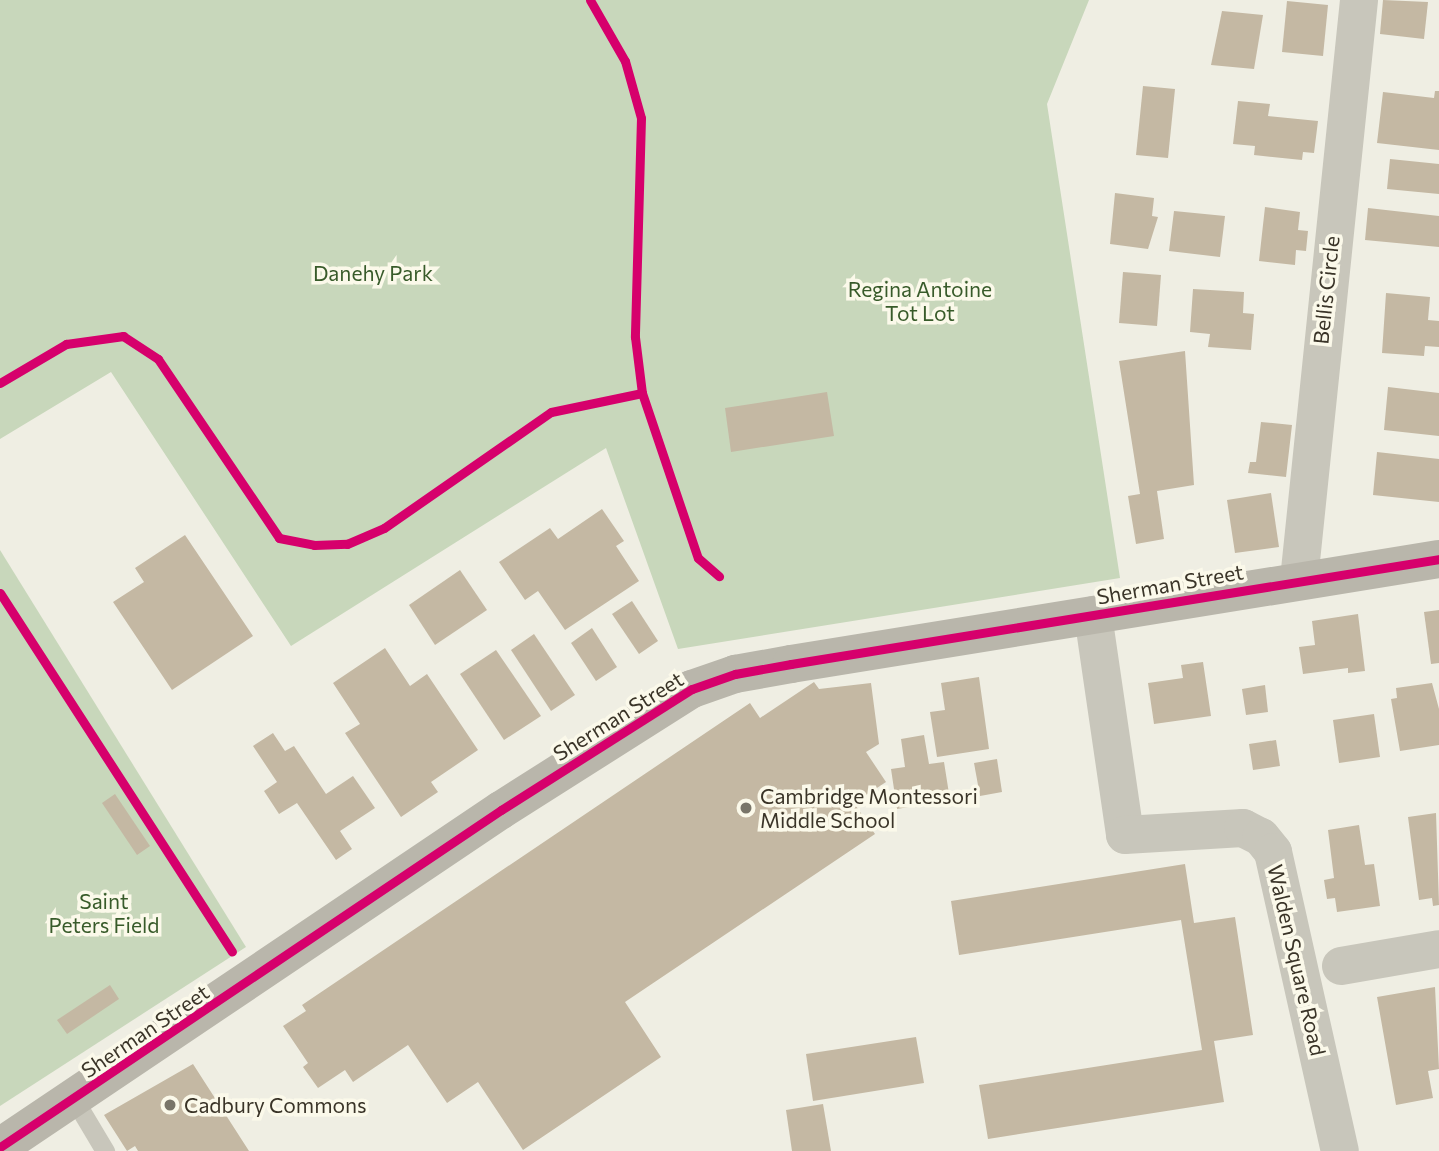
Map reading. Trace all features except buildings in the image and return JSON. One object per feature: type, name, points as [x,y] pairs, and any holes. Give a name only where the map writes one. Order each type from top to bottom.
[{"type":"street","name":"Bellis Circle","points":[[1299,580],[1359,0]]},
{"type":"street","name":"Sherman Street","points":[[17,1144],[74,1100],[501,810],[692,689],[735,674],[1439,559]]},
{"type":"street","name":"Walden Square Road","points":[[1093,615],[1125,835],[1243,828],[1273,852],[1340,1151]]},
{"type":"street","points":[[1341,966],[1439,949]]},
{"type":"lane","points":[[74,1100],[105,1151]]},
{"type":"green space","name":"Danehy Park","points":[[0,0],[1089,0],[1047,104],[1120,578],[678,649],[606,448],[291,646],[111,372],[0,439]]},
{"type":"green space","name":"Saint Peters Field","points":[[0,550],[246,947],[0,1106]]},
{"type":"cycle path","points":[[590,0],[625,61],[641,118],[635,337],[642,393],[698,558],[719,576]]},
{"type":"cycle path","points":[[0,383],[66,344],[123,336],[158,359],[279,538],[314,545],[347,544],[384,528],[551,412],[642,393]]},
{"type":"cycle path","points":[[0,1147],[501,810],[692,689],[735,674],[791,664],[1439,559]]},
{"type":"cycle path","points":[[0,593],[232,952]]},
{"type":"place","name":"Cambridge Montessori Middle School","points":[[746,808]]},
{"type":"place","name":"Cadbury Commons","points":[[170,1105]]},
{"type":"park label","name":"Regina Antoine Tot Lot","points":[[920,301]]}]
